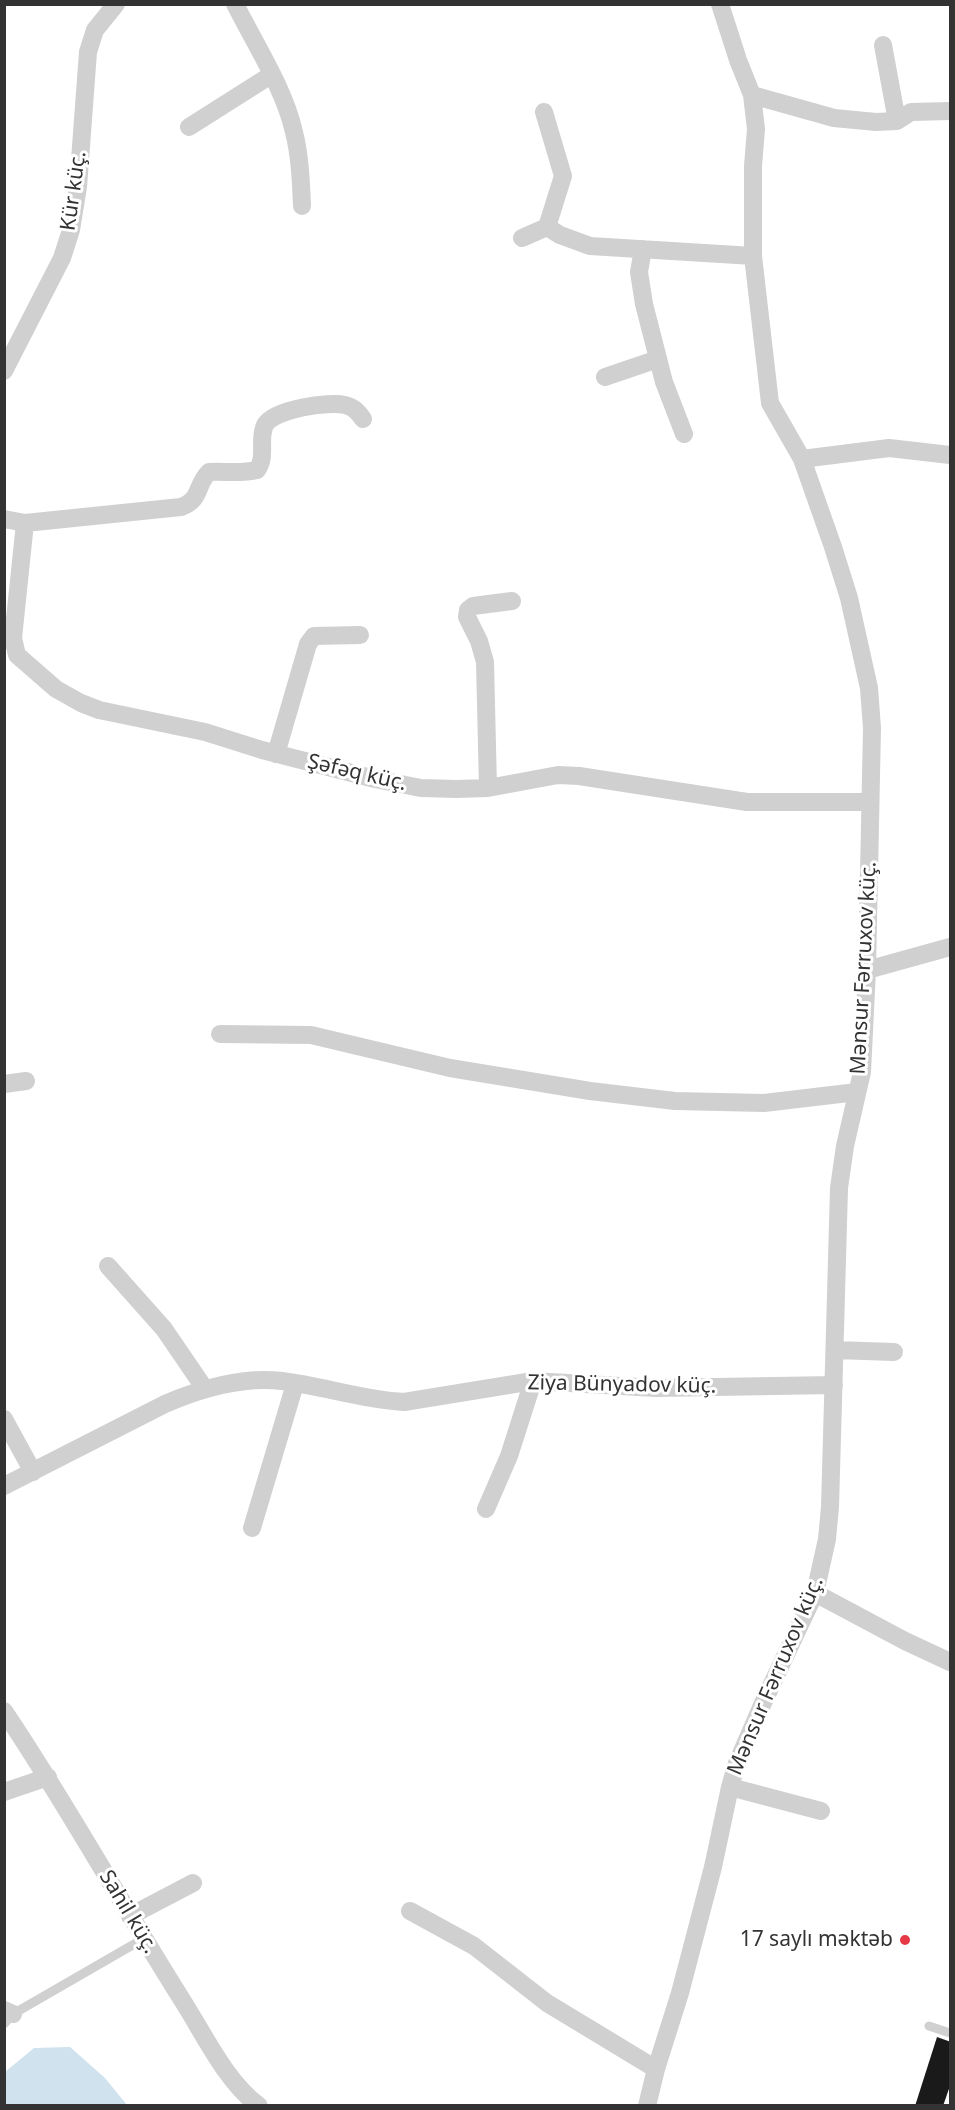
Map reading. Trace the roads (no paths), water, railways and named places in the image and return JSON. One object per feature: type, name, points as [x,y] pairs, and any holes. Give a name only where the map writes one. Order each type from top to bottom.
[{"type":"street","name":"Kür küç.","points":[[4,371],[62,258],[71,230],[78,187],[88,52],[95,30],[116,4]]},
{"type":"street","points":[[235,4],[284,100],[294,131],[301,176],[302,206]]},
{"type":"street","name":"Mənsur Fərruxov küç.","points":[[647,2106],[680,1993],[737,1763],[815,1593],[827,1539],[830,1517],[838,1188],[862,1072],[867,970],[872,728],[869,688],[849,598],[802,459],[770,403],[753,256],[753,166],[756,129],[752,95],[720,4]]},
{"type":"street","points":[[883,45],[897,121]]},
{"type":"street","points":[[189,127],[271,75]]},
{"type":"street","points":[[752,95],[834,118],[876,122],[897,121],[911,112],[951,111]]},
{"type":"street","points":[[522,238],[547,227],[563,176],[544,112]]},
{"type":"street","points":[[547,227],[560,235],[590,246],[753,256]]},
{"type":"street","points":[[643,249],[639,272],[644,304],[664,382],[684,434]]},
{"type":"street","points":[[605,377],[658,359]]},
{"type":"street","points":[[4,519],[25,523],[181,507],[192,502],[197,495],[201,480],[209,472],[257,470],[262,464],[264,427],[269,418],[303,407],[343,404],[355,408],[363,419]]},
{"type":"street","points":[[802,459],[889,448],[951,455]]},
{"type":"street","name":"Şəfəq küç.","points":[[25,523],[13,638],[17,655],[56,689],[99,710],[205,732],[276,754],[421,788],[488,788],[558,775],[579,776],[707,798],[747,802],[870,802]]},
{"type":"street","points":[[488,788],[485,662],[479,641],[467,618],[468,610],[473,606],[512,601]]},
{"type":"street","points":[[276,754],[308,644],[314,636],[360,634]]},
{"type":"street","points":[[867,970],[951,947]]},
{"type":"street","points":[[220,1034],[311,1035],[462,1070],[590,1091],[675,1101],[764,1103],[857,1092]]},
{"type":"street","points":[[4,1084],[26,1081]]},
{"type":"street","points":[[108,1266],[164,1329],[205,1389]]},
{"type":"street","points":[[835,1350],[894,1352]]},
{"type":"street","name":"Ziya Bünyadov küç.","points":[[4,1486],[165,1404],[222,1385],[280,1381],[385,1401],[404,1402],[533,1381],[656,1388],[834,1385]]},
{"type":"street","points":[[486,1509],[509,1456],[533,1381]]},
{"type":"street","points":[[252,1528],[295,1384]]},
{"type":"street","points":[[4,1419],[33,1472]]},
{"type":"street","points":[[815,1593],[905,1641],[951,1662]]},
{"type":"street","name":"Sahil küç.","points":[[4,1711],[48,1777],[144,1940],[230,2075],[260,2106]]},
{"type":"street","points":[[4,1792],[48,1777]]},
{"type":"street","points":[[730,1787],[821,1811]]},
{"type":"street","points":[[130,1916],[193,1883]]},
{"type":"street","points":[[410,1911],[474,1946],[547,2003],[656,2069]]},
{"type":"lane","points":[[7,2016],[144,1940]]},
{"type":"lane","points":[[929,2026],[951,2033]]},
{"type":"water","points":[[70,2047],[105,2078],[127,2105],[5,2105],[5,2072],[34,2048]]},
{"type":"place","name":"17 saylı məktəb","points":[[905,1940]]}]
